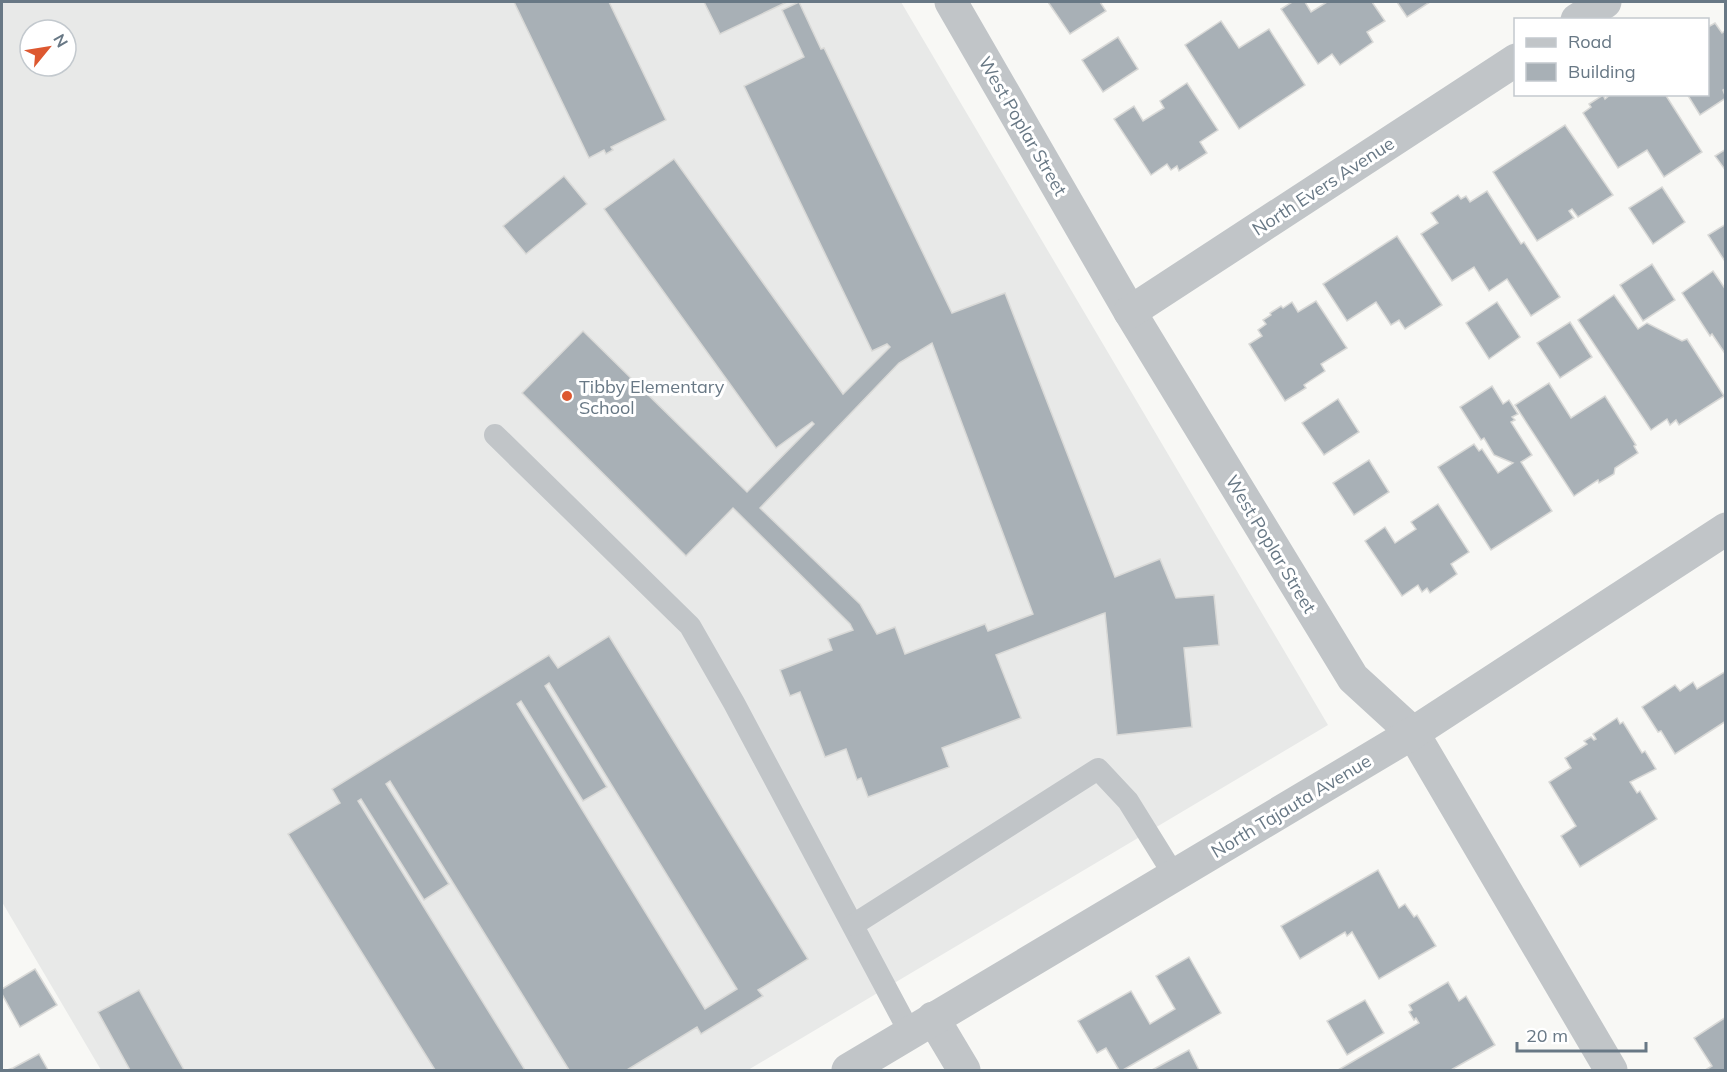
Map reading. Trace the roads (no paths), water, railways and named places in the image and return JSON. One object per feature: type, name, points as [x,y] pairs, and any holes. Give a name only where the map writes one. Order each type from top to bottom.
[{"type":"street","name":"West Poplar Street","points":[[951,2],[1130,312],[1353,678],[1413,733],[1611,1071]]},
{"type":"street","points":[[1580,18],[1605,2]]},
{"type":"street","name":"North Evers Avenue","points":[[1130,312],[1514,61]]},
{"type":"street","name":"North Tajauta Avenue","points":[[848,1071],[1413,733],[1725,529]]},
{"type":"street","points":[[922,1026],[964,1071]]},
{"type":"lane","points":[[495,435],[690,626],[853,925],[922,1026]]},
{"type":"lane","points":[[853,925],[1098,770],[1128,801],[1174,875]]},
{"type":"place","name":"Tibby Elementary School","points":[[567,396]]}]
